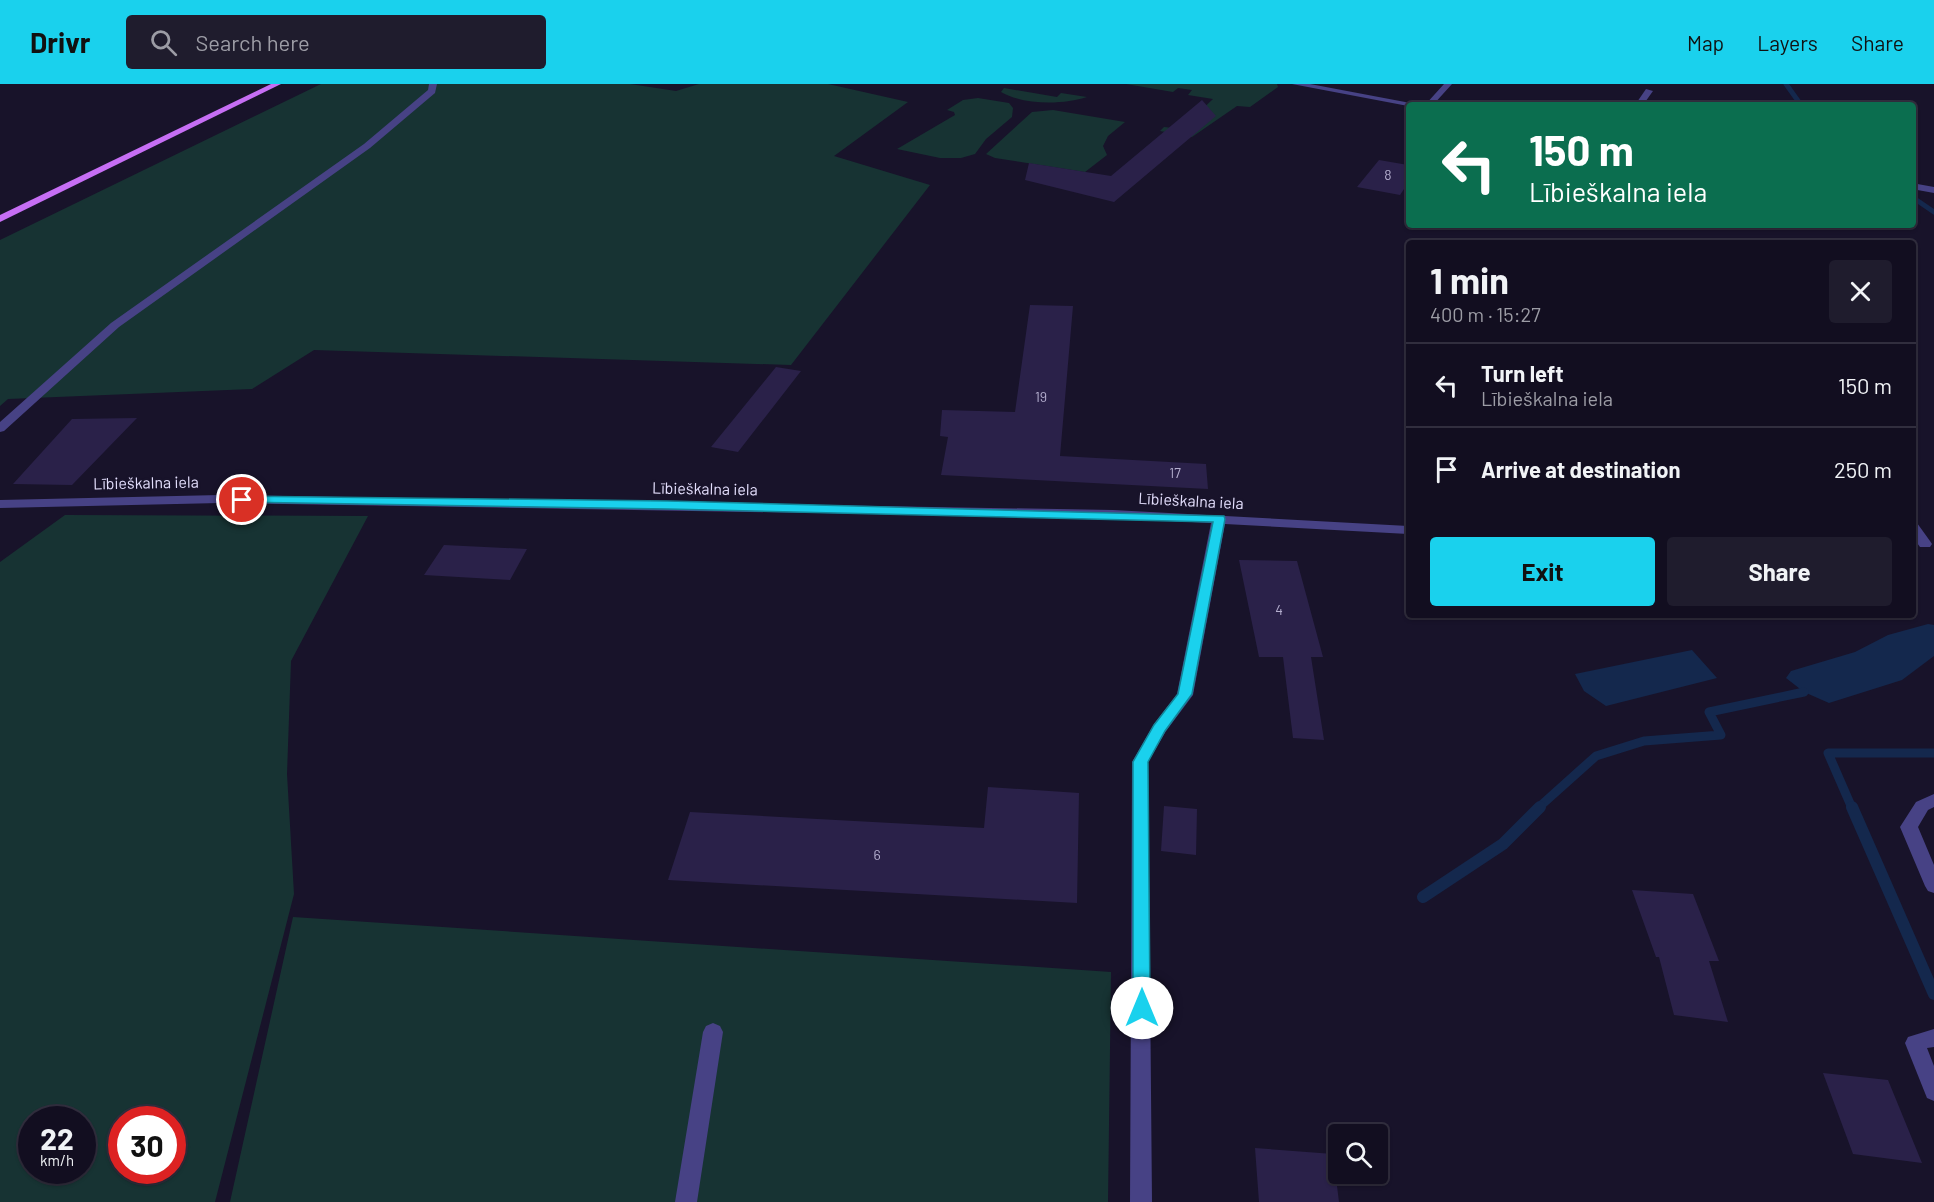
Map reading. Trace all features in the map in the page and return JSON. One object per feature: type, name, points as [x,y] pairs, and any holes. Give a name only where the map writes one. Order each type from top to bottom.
[{"type":"main road","points":[[0,219],[277,84]]},
{"type":"street","points":[[0,428],[115,325],[367,146],[432,90],[433,84]]},
{"type":"street","points":[[1296,84],[1406,103]]},
{"type":"street","points":[[1432,102],[1448,84]]},
{"type":"street","points":[[1640,102],[1649,91]]},
{"type":"street","points":[[1916,187],[1934,190]]},
{"type":"street","name":"Lībieškalna iela","points":[[0,504],[220,500],[668,505],[1219,519],[1406,530]]},
{"type":"street","points":[[1141,1202],[1140,762],[1160,728],[1185,694],[1219,519]]},
{"type":"street","points":[[1934,800],[1922,806],[1908,827],[1934,886]]},
{"type":"street","points":[[686,1202],[714,1032]]},
{"type":"street","points":[[1934,1038],[1915,1043],[1934,1092]]},
{"type":"green space","points":[[321,84],[630,84],[676,91],[699,84],[828,84],[908,102],[834,156],[930,185],[791,365],[314,350],[252,389],[8,399],[0,406],[0,240]]},
{"type":"green space","points":[[1126,84],[1277,84],[1278,87],[1250,107],[1237,106],[1192,137],[1160,131],[1164,127],[1181,129],[1213,99],[1188,95],[1192,90],[1178,88],[1173,92]]},
{"type":"green space","points":[[1004,88],[1057,97],[1061,93],[1087,97],[1055,102],[1032,101],[1001,92]]},
{"type":"green space","points":[[978,98],[1009,103],[1013,108],[1012,117],[986,139],[975,154],[961,158],[940,158],[897,149],[955,115],[954,112],[947,110],[963,100]]},
{"type":"green space","points":[[1053,110],[1125,122],[1108,136],[1103,146],[1107,155],[1085,172],[995,158],[986,154],[1032,112]]},
{"type":"green space","points":[[65,515],[368,516],[291,661],[287,774],[294,894],[215,1202],[0,1202],[0,562]]},
{"type":"green space","points":[[293,917],[1111,972],[1108,1202],[230,1202]]},
{"type":"water","points":[[1928,624],[1934,625],[1934,656],[1902,680],[1829,703],[1804,692],[1786,678],[1791,671],[1855,652],[1888,635]]},
{"type":"water","points":[[1692,650],[1717,678],[1606,706],[1584,691],[1575,674]]},
{"type":"building","points":[[1202,100],[1216,116],[1114,202],[1025,180],[1029,163],[1111,176]]},
{"type":"building","points":[[1379,160],[1406,165],[1406,186],[1400,195],[1357,187]]},
{"type":"building","points":[[1030,305],[1073,306],[1060,456],[1206,464],[1208,489],[941,475],[948,437],[940,436],[942,410],[1015,412]]},
{"type":"building","points":[[776,367],[801,371],[738,452],[711,447]]},
{"type":"building","points":[[137,418],[72,485],[13,484],[72,419]]},
{"type":"building","points":[[444,545],[527,549],[510,580],[424,575]]},
{"type":"building","points":[[1239,560],[1297,561],[1323,657],[1311,657],[1324,740],[1293,738],[1283,657],[1259,657]]},
{"type":"building","points":[[988,787],[1079,793],[1077,903],[668,880],[690,812],[984,828]]},
{"type":"building","points":[[1164,806],[1197,809],[1196,855],[1161,851]]},
{"type":"building","points":[[1632,890],[1693,894],[1719,961],[1709,961],[1728,1022],[1674,1015],[1659,957],[1656,957]]},
{"type":"building","points":[[1823,1073],[1888,1080],[1922,1163],[1853,1154]]},
{"type":"building","points":[[1255,1148],[1328,1154],[1328,1184],[1337,1184],[1339,1202],[1259,1202]]},
{"type":"waterway","points":[[1786,84],[1799,102]]},
{"type":"waterway","points":[[1916,200],[1934,212]]},
{"type":"waterway","points":[[1538,808],[1596,756],[1644,741],[1721,735],[1709,712],[1804,692]]},
{"type":"waterway","points":[[1852,808],[1828,753],[1934,753]]},
{"type":"waterway","points":[[1423,897],[1503,844],[1540,807]]},
{"type":"waterway","points":[[1852,807],[1934,994]]},
{"type":"route","points":[[242,500],[668,505],[1113,514],[1219,519],[1185,694],[1160,728],[1140,762],[1142,1008]]}]
